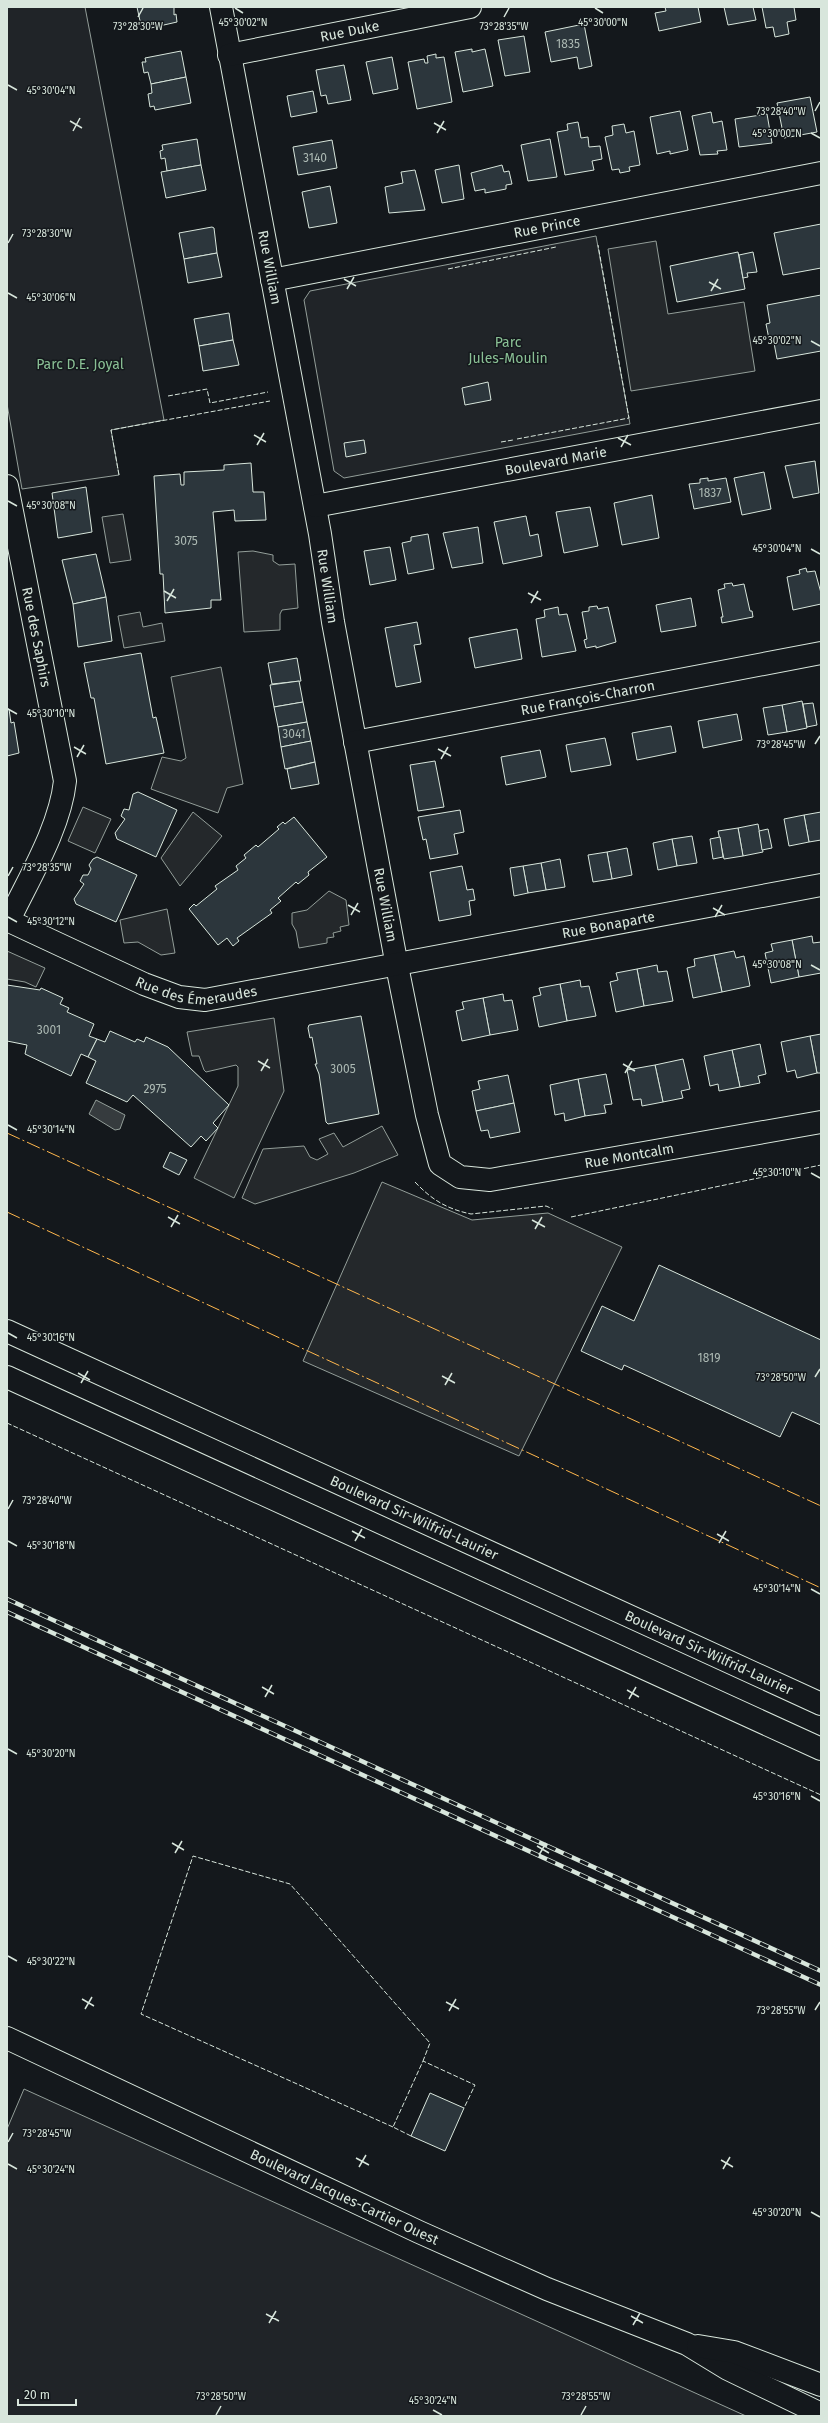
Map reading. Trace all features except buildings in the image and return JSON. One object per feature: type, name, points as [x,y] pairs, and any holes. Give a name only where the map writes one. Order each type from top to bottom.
[{"type":"main road","name":"Rue William","points":[[221,7],[315,506],[333,622],[397,966],[427,1115],[440,1164]]},
{"type":"main road","name":"Rue Duke","points":[[229,55],[470,7]]},
{"type":"main road","name":"Rue Prince","points":[[272,280],[821,173]]},
{"type":"main road","name":"Boulevard Marie","points":[[315,506],[821,411]]},
{"type":"main road","name":"Rue des Saphirs","points":[[7,486],[65,781],[63,800],[53,826],[8,920]]},
{"type":"main road","name":"Rue François-Charron","points":[[355,742],[821,653]]},
{"type":"main road","name":"Rue Bonaparte","points":[[397,966],[821,885]]},
{"type":"main road","name":"Rue des Émeraudes","points":[[8,920],[144,984],[179,998],[205,1000],[397,966]]},
{"type":"main road","name":"Rue Montcalm","points":[[440,1164],[460,1177],[490,1180],[821,1122]]},
{"type":"main road","name":"Boulevard Sir-Wilfrid-Laurier","points":[[7,1331],[821,1704]]},
{"type":"main road","points":[[7,1377],[821,1749]]},
{"type":"main road","name":"Boulevard Jacques-Cartier Ouest","points":[[7,2038],[434,2239],[547,2290],[687,2344],[728,2369],[821,2414]]},
{"type":"main road","name":"Boulevard Jacques-Cartier Ouest","points":[[687,2344],[734,2352],[821,2385]]},
{"type":"green space","name":"Parc D.E. Joyal","points":[[7,7],[85,7],[164,420],[111,430],[119,475],[22,489],[7,404]]},
{"type":"green space","name":"Parc Jules-Moulin","points":[[596,236],[630,424],[344,478],[334,471],[304,300],[310,291]]},
{"type":"green space","points":[[24,2089],[746,2416],[7,2416],[7,2129]]},
{"type":"shaded area","points":[[656,241],[668,314],[744,302],[755,371],[631,391],[608,249]]},
{"type":"shaded area","points":[[123,514],[131,560],[110,563],[102,517]]},
{"type":"shaded area","points":[[253,551],[273,555],[273,561],[279,565],[295,564],[298,608],[282,610],[280,614],[280,630],[244,632],[238,552]]},
{"type":"shaded area","points":[[140,612],[143,627],[162,623],[165,641],[124,648],[118,616]]},
{"type":"shaded area","points":[[221,667],[243,784],[227,788],[218,813],[151,789],[162,757],[181,761],[186,758],[171,677]]},
{"type":"shaded area","points":[[83,807],[111,819],[95,853],[68,841]]},
{"type":"shaded area","points":[[193,812],[222,836],[180,886],[161,858]]},
{"type":"shaded area","points":[[329,891],[346,900],[349,925],[340,927],[341,931],[333,933],[334,937],[327,938],[327,943],[299,948],[296,931],[292,924],[292,913],[307,910]]},
{"type":"shaded area","points":[[167,909],[175,953],[161,955],[138,942],[124,943],[120,920]]},
{"type":"shaded area","points":[[7,951],[45,968],[36,987],[25,982],[7,979]]},
{"type":"shaded area","points":[[274,1018],[284,1091],[234,1198],[194,1178],[238,1086],[238,1067],[236,1065],[206,1072],[199,1056],[192,1056],[187,1032]]},
{"type":"shaded area","points":[[96,1100],[125,1115],[120,1129],[115,1130],[89,1114]]},
{"type":"shaded area","points":[[382,1126],[398,1155],[354,1173],[255,1204],[242,1198],[263,1149],[304,1146],[310,1157],[317,1160],[328,1154],[319,1139],[334,1133],[343,1147]]},
{"type":"shaded area","points":[[382,1182],[472,1220],[548,1213],[622,1247],[519,1456],[303,1361]]},
{"type":"railway","points":[[7,1599],[821,1971]]},
{"type":"railway","points":[[7,1612],[821,1985]]},
{"type":"fence","points":[[517,439],[629,418],[598,245]]},
{"type":"fence","points":[[448,269],[556,247]]},
{"type":"fence","points":[[168,396],[207,389],[210,403],[268,392]]},
{"type":"fence","points":[[119,475],[111,430],[270,401]]},
{"type":"fence","points":[[501,442],[513,440]]},
{"type":"fence","points":[[571,1217],[821,1165]]},
{"type":"fence","points":[[415,1182],[440,1203],[471,1214],[546,1206],[553,1209]]},
{"type":"fence","points":[[7,1423],[821,1795]]},
{"type":"fence","points":[[393,2127],[141,2014],[193,1856],[290,1884],[430,2043],[423,2061]]},
{"type":"fence","points":[[411,2136],[393,2127],[423,2061],[475,2085],[464,2108]]},
{"type":"power","points":[[7,1133],[821,1506]]},
{"type":"power","points":[[7,1212],[821,1588]]}]
